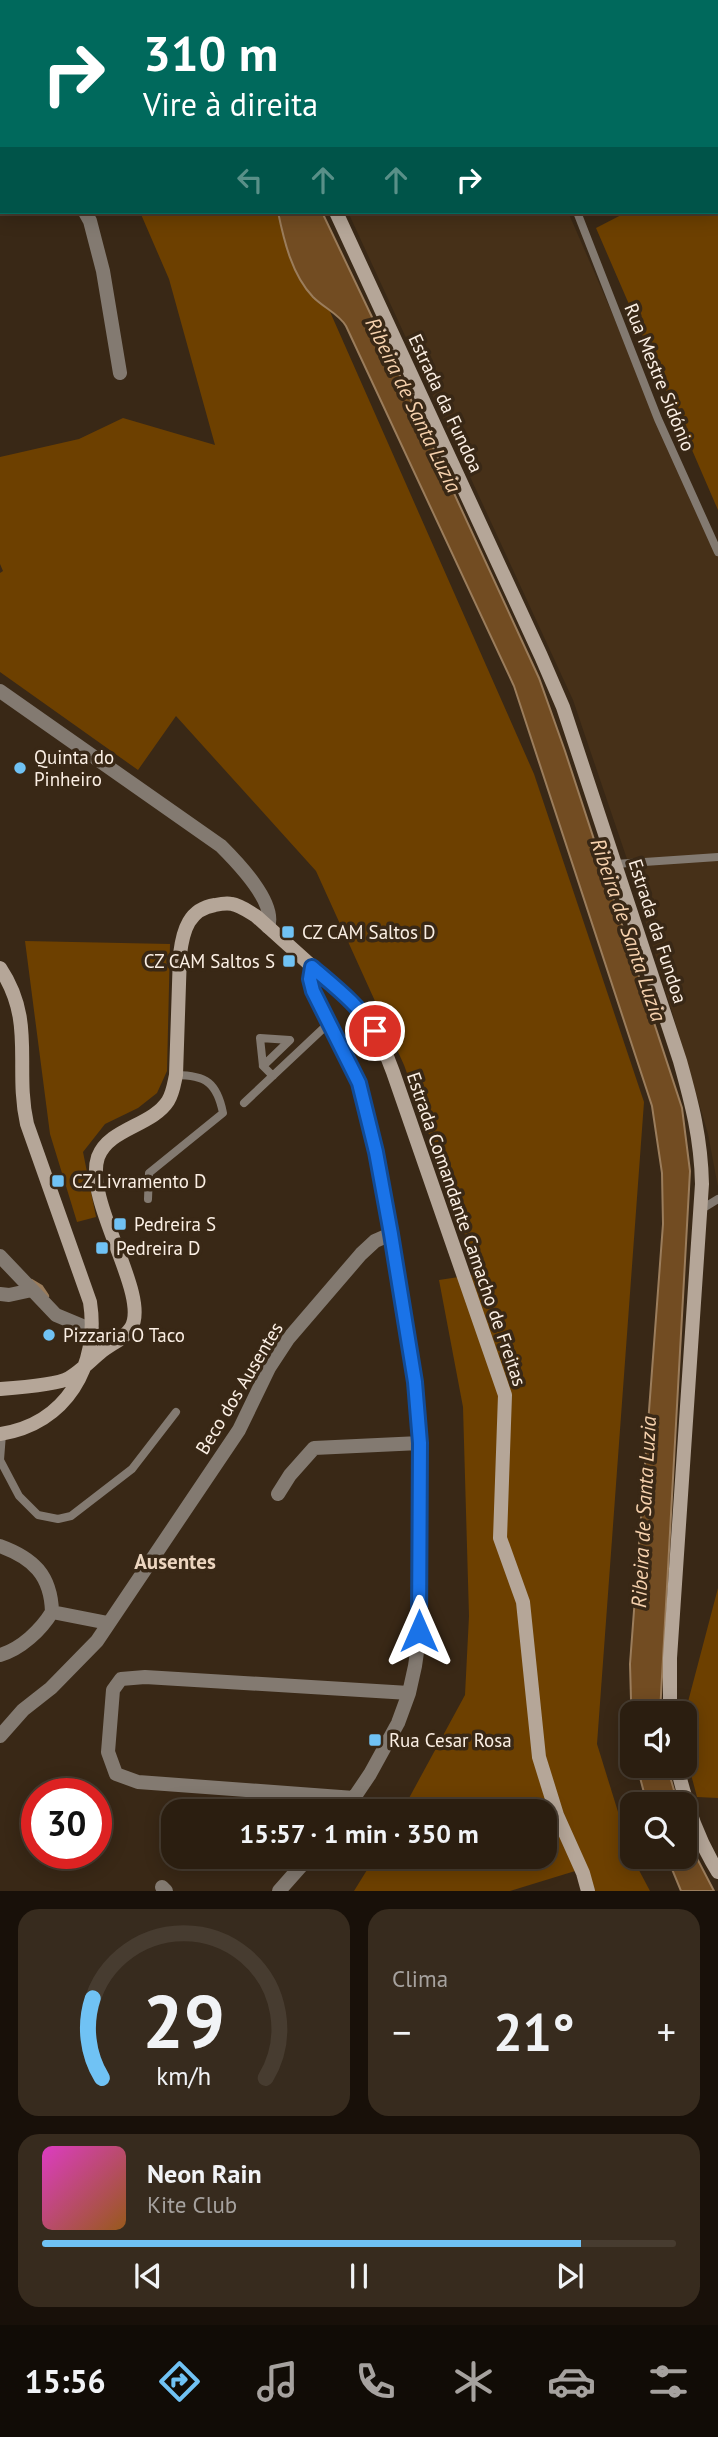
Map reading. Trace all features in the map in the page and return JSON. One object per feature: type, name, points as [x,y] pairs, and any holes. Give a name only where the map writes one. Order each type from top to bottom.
[{"type":"main road","name":"Estrada da Fundoa","points":[[337,214],[563,707],[680,1061],[693,1110],[701,1149],[700,1210],[670,1658],[670,1701]]},
{"type":"main road","name":"Estrada Comandante Camacho de Freitas","points":[[84,1367],[104,1349],[118,1343],[132,1327],[134,1318],[130,1290],[97,1180],[98,1158],[103,1149],[118,1136],[157,1113],[168,1101],[176,1075],[183,934],[189,920],[206,907],[231,903],[256,916],[312,967],[369,1021],[381,1041],[505,1395],[500,1538],[523,1602],[539,1756],[557,1815],[589,1891]]},
{"type":"main road","points":[[0,968],[19,1006],[23,1025],[23,1106],[27,1124],[90,1302],[92,1330],[92,1343],[84,1367],[68,1396],[54,1412],[36,1423],[1,1434]]},
{"type":"main road","points":[[0,1389],[66,1380],[84,1367]]},
{"type":"main road","points":[[680,1778],[698,1830],[718,1872]]},
{"type":"street","points":[[86,214],[103,271],[120,373]]},
{"type":"street","points":[[0,691],[221,846],[250,878],[269,915],[268,927]]},
{"type":"street","points":[[312,967],[310,979],[313,991],[359,1083],[376,1152],[415,1382],[420,1443],[419,1631],[409,1693],[398,1723],[354,1798],[138,1782],[116,1774],[107,1752],[113,1690],[121,1679],[145,1677],[409,1693]]},
{"type":"street","name":"Beco dos Ausentes","points":[[0,1736],[23,1710],[51,1688],[97,1641],[239,1430],[269,1368],[288,1339],[361,1254],[375,1241],[391,1234]]},
{"type":"street","points":[[0,1256],[56,1315],[92,1330]]},
{"type":"street","points":[[0,1294],[9,1295],[32,1290]]},
{"type":"street","points":[[278,1494],[290,1475],[314,1448],[420,1443]]},
{"type":"street","points":[[0,1546],[15,1551],[32,1563],[43,1575],[52,1596],[52,1612],[44,1624],[30,1638],[0,1655]]},
{"type":"street","points":[[52,1612],[108,1623]]},
{"type":"street","points":[[279,1891],[298,1869]]},
{"type":"lane","name":"Rua Mestre Sidónio","points":[[578,214],[658,419],[718,552]]},
{"type":"lane","points":[[615,864],[718,857]]},
{"type":"lane","points":[[244,1103],[329,1023]]},
{"type":"lane","points":[[263,1066],[273,1076]]},
{"type":"lane","points":[[148,1199],[149,1173],[223,1113],[217,1091],[207,1080],[192,1075],[176,1075]]},
{"type":"lane","points":[[700,1210],[718,1199]]},
{"type":"lane","points":[[1,1434],[0,1461],[19,1496],[38,1515],[58,1519],[71,1516],[132,1469],[176,1412]]},
{"type":"shaded area","points":[[141,214],[287,214],[534,774],[644,1102],[597,1744],[620,1818],[620,1869],[638,1869],[650,1891],[593,1891],[585,1868],[510,1891],[354,1891],[368,1869],[557,1869],[557,1799],[409,1799],[465,1695],[469,1616],[463,1407],[439,1280],[479,1274],[404,1065],[316,871],[176,716],[138,770],[0,672],[0,573],[3,571],[0,564],[0,457],[79,439],[123,418],[215,445],[169,279]]},
{"type":"shaded area","points":[[349,214],[569,214],[718,556],[718,1187],[708,1134],[628,862],[573,700]]},
{"type":"shaded area","points":[[623,214],[718,214],[718,510],[596,228]]},
{"type":"shaded area","points":[[25,941],[170,944],[167,1071],[157,1093],[138,1108],[105,1124],[83,1152],[96,1217],[77,1222],[50,1134]]},
{"type":"shaded area","points":[[718,1588],[718,1798],[697,1797],[692,1778],[697,1778],[697,1701],[688,1701]]},
{"type":"water","name":"Ribeira de Santa Luzia","points":[[278,214],[323,214],[539,678],[682,1108],[690,1171],[661,1701],[631,1701],[630,1664],[663,1224],[662,1173],[652,1106],[514,686],[346,326],[313,297],[294,268]]},
{"type":"water","points":[[640,1778],[670,1778],[675,1792],[644,1792]]},
{"type":"water","points":[[697,1858],[714,1891],[681,1891],[672,1869],[697,1869]]},
{"type":"waterway","points":[[31,1281],[41,1287],[47,1296]]},
{"type":"place","name":"Quinta do Pinheiro","points":[[20,768]]},
{"type":"place","name":"CZ CAM Saltos D","points":[[288,932]]},
{"type":"place","name":"CZ CAM Saltos S","points":[[289,961]]},
{"type":"place","name":"CZ Livramento D","points":[[58,1181]]},
{"type":"place","name":"Pedreira S","points":[[120,1224]]},
{"type":"place","name":"Pedreira D","points":[[102,1248]]},
{"type":"place","name":"Pizzaria O Taco","points":[[49,1335]]},
{"type":"place","name":"Rua Cesar Rosa","points":[[375,1740]]},
{"type":"district","name":"Ausentes","points":[[175,1562]]},
{"type":"route","points":[[375,1031],[346,997],[312,967],[310,979],[313,991],[359,1083],[376,1152],[404,1308],[415,1382],[420,1443],[419,1631]]}]
